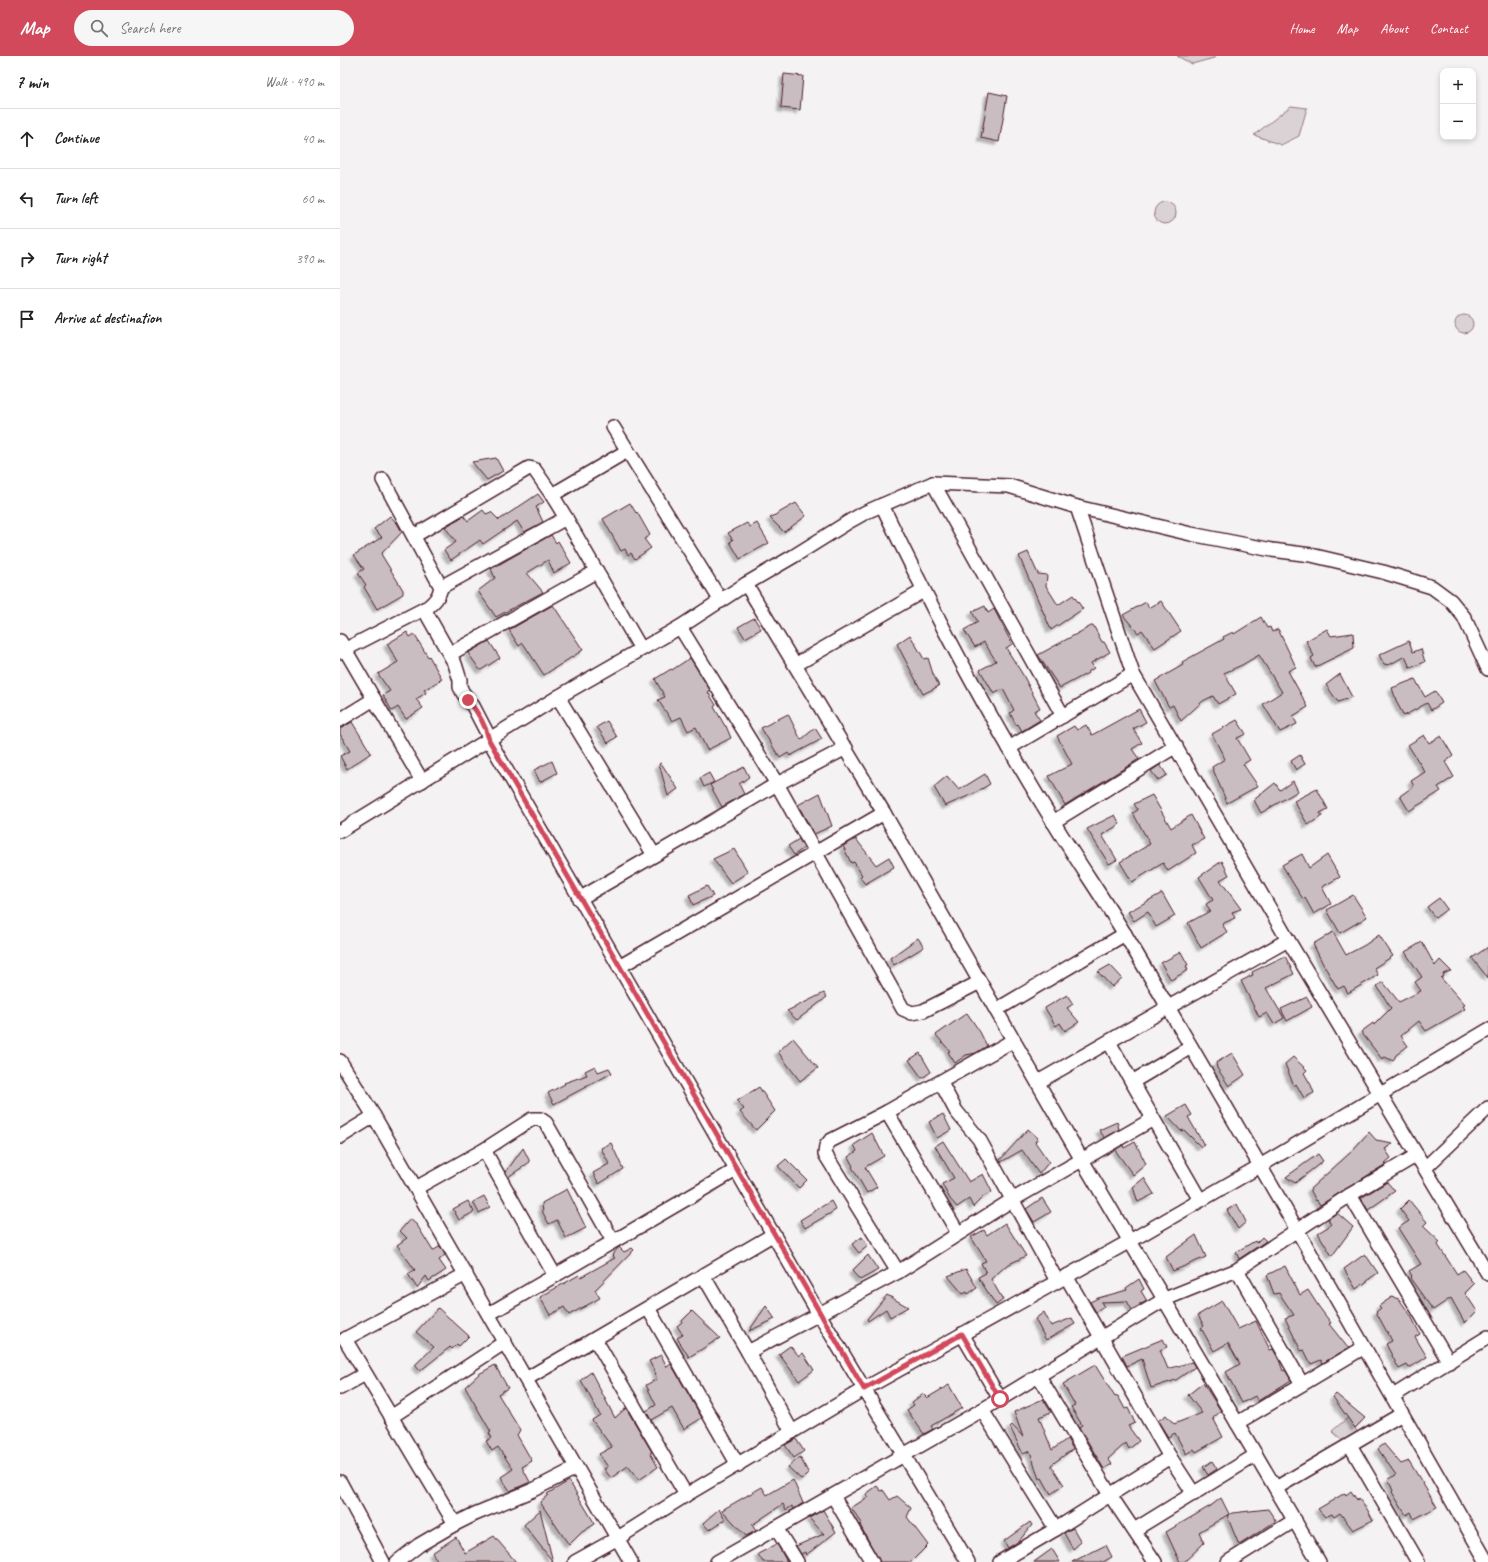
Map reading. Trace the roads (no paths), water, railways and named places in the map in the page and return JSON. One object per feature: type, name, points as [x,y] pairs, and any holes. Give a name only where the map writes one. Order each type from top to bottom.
[{"type":"street","points":[[613,427],[721,601]]},
{"type":"street","points":[[552,495],[627,451]]},
{"type":"street","points":[[414,536],[529,468],[534,469],[566,518],[641,649]]},
{"type":"street","points":[[383,480],[441,587],[440,595],[435,601],[424,609],[342,647],[422,781]]},
{"type":"street","points":[[933,483],[1063,716]]},
{"type":"street","points":[[340,831],[558,697],[680,627],[746,584],[850,521],[882,505],[933,483],[1009,486],[1077,507],[1190,534],[1272,550],[1311,555],[1383,572],[1432,587],[1451,601],[1464,617],[1486,662]]},
{"type":"street","points":[[882,505],[923,592],[1009,748],[1053,822],[1125,934],[1393,1396],[1487,1562]]},
{"type":"street","points":[[1077,507],[1133,674],[1288,940],[1488,1274]]},
{"type":"street","points":[[441,587],[566,518]]},
{"type":"street","points":[[450,654],[597,571]]},
{"type":"street","points":[[746,584],[846,748],[1082,1160],[1319,1562]]},
{"type":"street","points":[[795,665],[923,592]]},
{"type":"street","points":[[424,609],[455,664],[460,680],[460,687],[463,693],[475,711],[487,733],[489,740],[579,899],[819,1314],[968,1562]]},
{"type":"street","points":[[680,627],[777,784],[903,1009],[912,1013],[923,1012],[980,982]]},
{"type":"street","points":[[1009,748],[1133,674]]},
{"type":"street","points":[[558,697],[654,855]]},
{"type":"street","points":[[340,720],[374,699]]},
{"type":"street","points":[[1053,822],[1176,746]]},
{"type":"street","points":[[579,899],[777,784],[846,748]]},
{"type":"street","points":[[619,967],[884,813]]},
{"type":"street","points":[[996,1010],[1125,934]]},
{"type":"street","points":[[1038,1082],[1288,940]]},
{"type":"street","points":[[575,1562],[618,1538],[686,1495],[864,1389],[1130,1241],[1260,1166],[1488,1030]]},
{"type":"street","points":[[898,1272],[825,1154],[826,1146],[830,1141],[941,1083],[1014,1040]]},
{"type":"street","points":[[1109,1042],[1200,1200]]},
{"type":"street","points":[[1132,1082],[1191,1047]]},
{"type":"street","points":[[340,1062],[374,1116],[416,1188],[631,1562]]},
{"type":"street","points":[[941,1083],[956,1111],[979,1139],[1012,1200],[1102,1339],[1170,1458],[1194,1494]]},
{"type":"street","points":[[1425,1168],[1488,1109]]},
{"type":"street","points":[[887,1112],[958,1233]]},
{"type":"street","points":[[340,1136],[374,1116]]},
{"type":"street","points":[[416,1188],[484,1150],[532,1119],[540,1119],[546,1123],[613,1241]]},
{"type":"street","points":[[748,1352],[898,1272],[1012,1200],[1153,1119]]},
{"type":"street","points":[[484,1150],[556,1276]]},
{"type":"street","points":[[718,1562],[982,1410],[1102,1339],[1165,1299],[1237,1270],[1297,1232],[1350,1195],[1417,1156]]},
{"type":"street","points":[[489,1314],[736,1170]]},
{"type":"street","points":[[1350,1195],[1449,1362]]},
{"type":"street","points":[[526,1379],[774,1234]]},
{"type":"street","points":[[1237,1270],[1302,1384]]},
{"type":"street","points":[[455,1524],[365,1374],[342,1339],[466,1274]]},
{"type":"street","points":[[703,1275],[792,1432]]},
{"type":"street","points":[[648,1308],[738,1465]]},
{"type":"street","points":[[962,1334],[1000,1399]]},
{"type":"street","points":[[1393,1396],[1488,1337]]},
{"type":"street","points":[[595,1339],[686,1495]]},
{"type":"street","points":[[391,1417],[505,1342]]},
{"type":"street","points":[[1237,1423],[1364,1348]]},
{"type":"street","points":[[340,1388],[365,1374]]},
{"type":"street","points":[[1039,1376],[1110,1495],[1155,1562]]},
{"type":"street","points":[[982,1410],[1056,1529]]},
{"type":"street","points":[[1276,1488],[1402,1414]]},
{"type":"street","points":[[1350,1445],[1418,1562]]},
{"type":"street","points":[[1134,1530],[1256,1455]]},
{"type":"street","points":[[1000,1562],[1170,1458]]},
{"type":"street","points":[[397,1562],[419,1545],[455,1524],[533,1490],[576,1468]]},
{"type":"street","points":[[340,1482],[383,1562]]},
{"type":"street","points":[[832,1496],[872,1562]]},
{"type":"street","points":[[1234,1560],[1295,1520]]},
{"type":"street","points":[[776,1528],[797,1562]]}]
